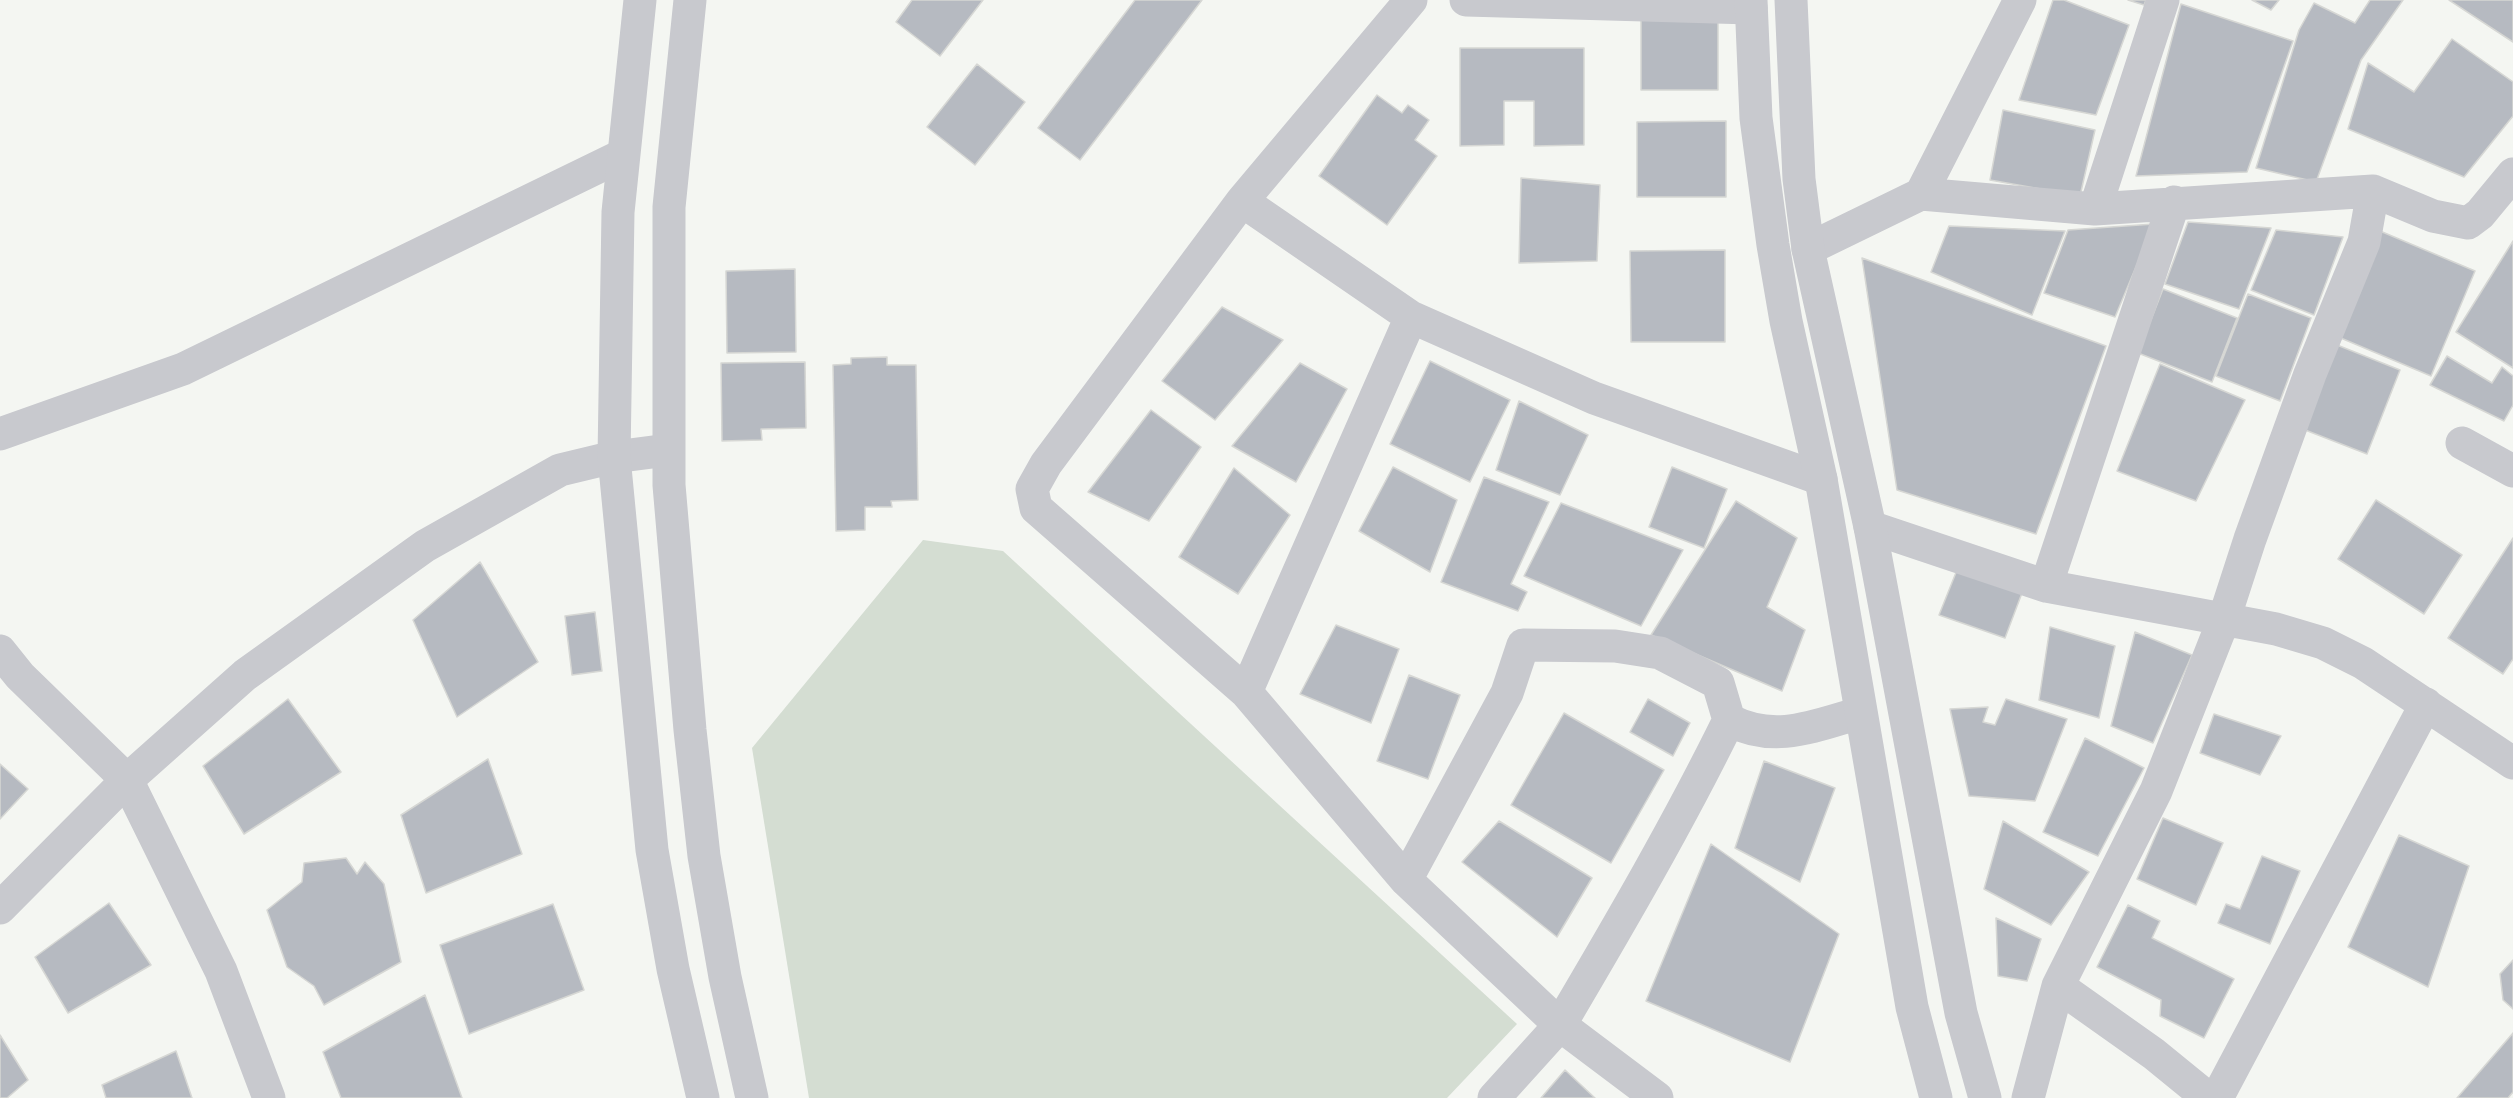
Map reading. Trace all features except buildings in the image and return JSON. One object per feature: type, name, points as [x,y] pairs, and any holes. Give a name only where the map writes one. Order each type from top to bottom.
[{"type":"street","points":[[640,0],[618,213],[614,457],[652,850],[673,969],[703,1098]]},
{"type":"street","points":[[690,0],[669,207],[669,485],[690,730],[704,856],[725,977],[752,1098]]},
{"type":"street","points":[[1411,0],[1242,201],[1046,465],[1032,489],[1036,508],[1246,692],[1406,880],[1560,1025],[1657,1098]]},
{"type":"street","points":[[1466,0],[1751,4],[1756,118],[1773,245],[1786,321],[1821,479],[1912,1007],[1936,1098]]},
{"type":"street","points":[[1791,0],[1799,179],[1808,249],[1870,527],[1961,1013],[1985,1098]]},
{"type":"street","points":[[1921,194],[2020,0]]},
{"type":"street","points":[[2095,209],[2163,0]]},
{"type":"street","points":[[0,434],[183,369],[623,155]]},
{"type":"street","points":[[1808,249],[1921,194],[2095,209],[2174,202],[2373,191],[2433,216],[2468,223],[2480,213],[2513,174]]},
{"type":"street","points":[[2028,1098],[2058,986],[2156,791],[2224,619],[2286,440],[2364,242],[2373,191]]},
{"type":"street","points":[[1242,201],[1412,317],[1594,398],[1821,479]]},
{"type":"street","points":[[2046,586],[2174,202]]},
{"type":"street","points":[[1246,692],[1412,317]]},
{"type":"street","points":[[2462,443],[2513,471]]},
{"type":"street","points":[[0,908],[128,780],[245,675],[424,546],[560,470],[614,457],[668,450]]},
{"type":"street","points":[[1870,527],[2046,586],[2276,629],[2323,643],[2363,663],[2513,763]]},
{"type":"street","points":[[1406,880],[1507,693],[1523,645],[1615,646],[1660,653],[1718,683],[1729,720],[1705,769],[1611,939],[1560,1025],[1494,1098]]},
{"type":"street","points":[[0,651],[20,676],[128,780],[221,971],[269,1098]]},
{"type":"street","points":[[2217,1098],[2426,704]]},
{"type":"street","points":[[1729,720],[1760,732],[1781,734],[1860,713]]},
{"type":"street","points":[[2058,986],[2154,1054],[2208,1098]]},
{"type":"shaded area","points":[[923,540],[1003,551],[1517,1024],[1447,1098],[809,1098],[752,748]]}]
